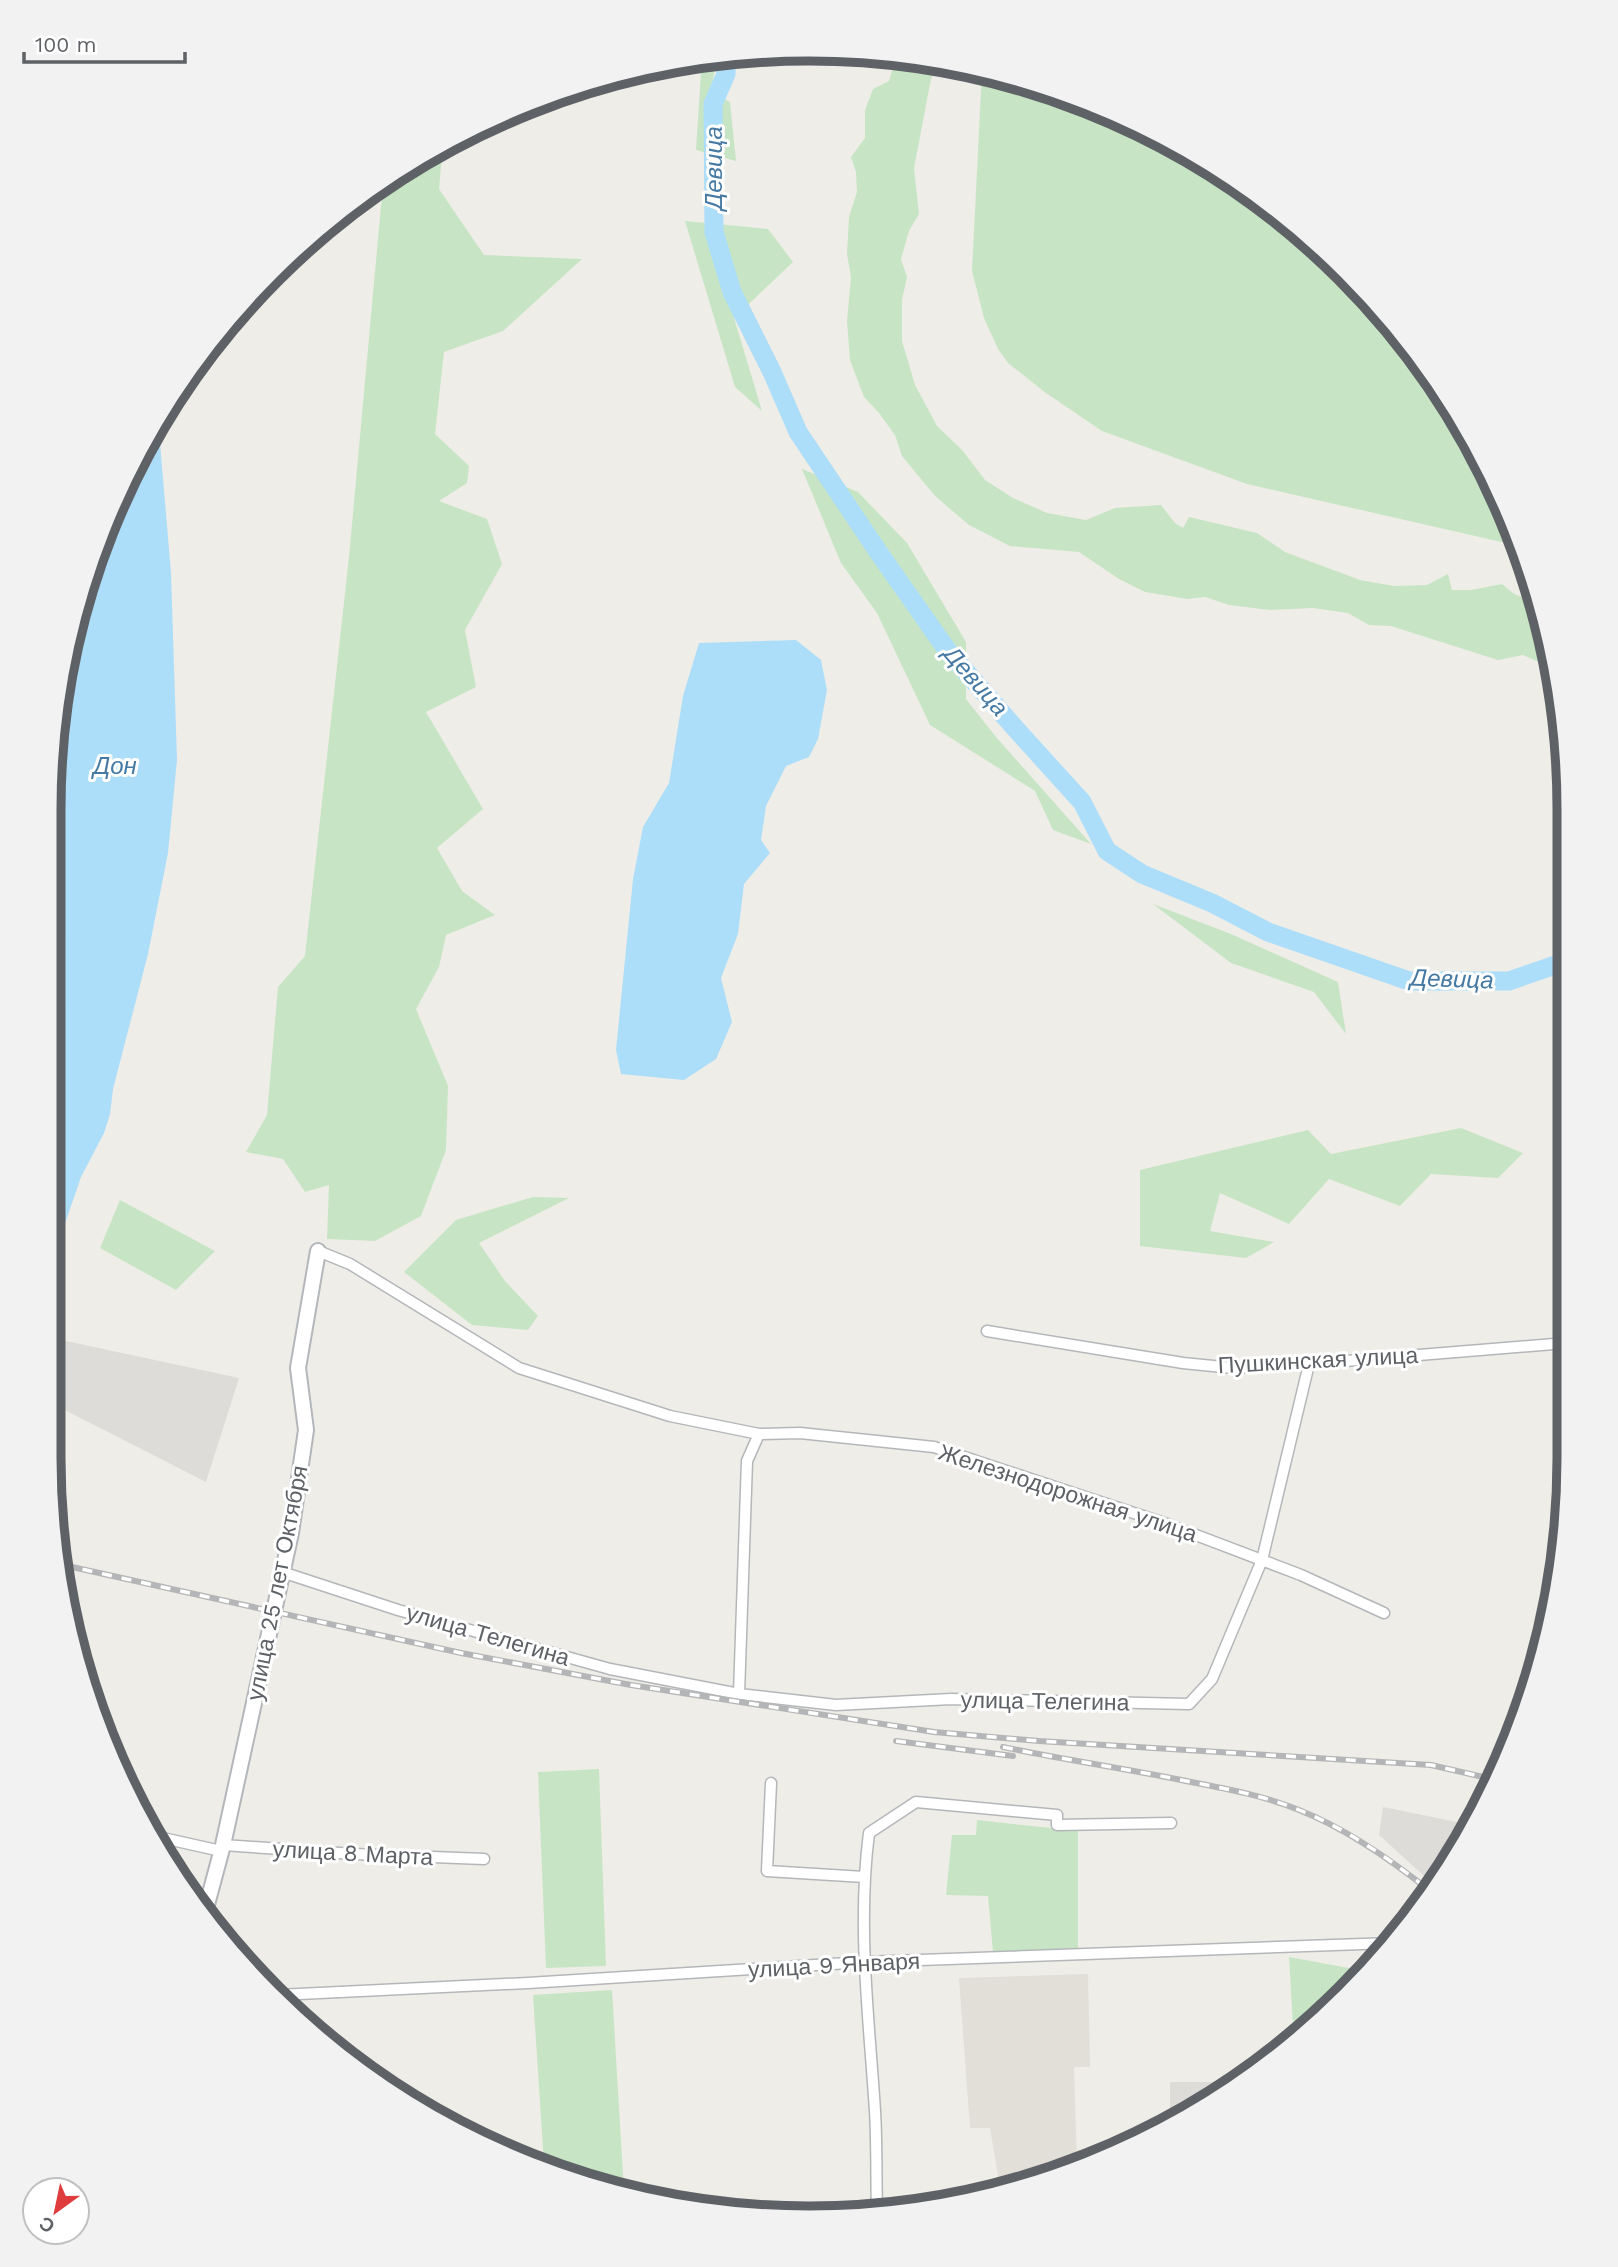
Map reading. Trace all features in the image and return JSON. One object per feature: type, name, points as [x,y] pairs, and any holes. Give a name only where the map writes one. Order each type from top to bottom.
[{"type":"street","name":"Железнодорожная улица","points":[[318,1251],[350,1264],[519,1368],[670,1416],[759,1434],[800,1433],[934,1447],[1167,1524],[1262,1560],[1384,1613]]},
{"type":"street","name":"улица 25 лет Октября","points":[[208,1902],[291,1533],[306,1430],[298,1368],[318,1251]]},
{"type":"street","name":"Пушкинская улица","points":[[987,1331],[1183,1363],[1233,1368],[1557,1344]]},
{"type":"street","name":"улица Телегина","points":[[282,1572],[398,1610],[610,1669],[739,1694],[836,1705],[951,1699],[1189,1703],[1212,1679],[1262,1560],[1309,1364]]},
{"type":"street","points":[[739,1694],[747,1461],[759,1434]]},
{"type":"street","points":[[771,1783],[767,1871],[864,1877]]},
{"type":"street","points":[[877,2202],[875,2114],[864,1962],[864,1877],[869,1833],[915,1801],[1058,1815],[1057,1825],[1171,1823]]},
{"type":"street","name":"улица 8 Марта","points":[[165,1838],[222,1848],[484,1859]]},
{"type":"street","name":"улица 9 Января","points":[[288,1995],[864,1962],[1378,1942]]},
{"type":"shaded area","points":[[66,1341],[239,1378],[206,1482],[61,1408],[61,1355]]},
{"type":"shaded area","points":[[1383,1807],[1462,1823],[1427,1879],[1379,1835]]},
{"type":"shaded area","points":[[1088,1974],[1090,2067],[1074,2067],[1077,2156],[999,2181],[990,2128],[970,2128],[959,1978]]},
{"type":"shaded area","points":[[1170,2082],[1221,2082],[1183,2106],[1170,2113]]},
{"type":"green space","points":[[893,67],[934,73],[914,168],[919,214],[909,231],[901,259],[907,277],[902,300],[902,341],[915,385],[937,426],[963,451],[985,480],[1013,498],[1047,513],[1086,520],[1115,508],[1161,505],[1175,523],[1183,528],[1189,517],[1257,533],[1285,552],[1360,580],[1394,586],[1427,585],[1448,574],[1452,590],[1471,590],[1502,584],[1512,593],[1525,597],[1542,663],[1523,655],[1498,660],[1391,626],[1369,625],[1348,613],[1313,608],[1270,610],[1229,605],[1205,597],[1187,599],[1145,592],[1119,579],[1079,552],[1010,546],[969,525],[935,496],[902,456],[895,435],[864,397],[850,360],[847,321],[851,277],[847,254],[849,217],[857,192],[856,172],[851,157],[865,138],[865,110],[873,89],[889,81]]},
{"type":"green space","points":[[715,68],[711,92],[730,102],[736,161],[696,150],[701,70]]},
{"type":"green space","points":[[981,82],[1049,101],[1140,138],[1183,161],[1264,216],[1338,280],[1371,316],[1431,394],[1457,435],[1480,478],[1508,543],[1247,484],[1102,431],[1008,363],[998,349],[984,318],[972,271]]},
{"type":"green space","points":[[442,157],[439,189],[484,255],[582,259],[503,331],[444,352],[435,434],[469,466],[467,483],[439,501],[487,519],[502,564],[465,630],[476,687],[426,712],[483,809],[437,848],[462,891],[495,915],[446,935],[439,967],[416,1009],[448,1086],[446,1150],[421,1216],[375,1241],[327,1239],[329,1185],[305,1192],[283,1159],[246,1152],[267,1115],[278,987],[305,956],[349,557],[382,196]]},
{"type":"green space","points":[[685,221],[768,229],[793,262],[734,318],[762,411],[735,387]]},
{"type":"green space","points":[[802,469],[858,492],[907,543],[966,642],[966,699],[1091,844],[1053,830],[1035,791],[930,725],[877,613],[841,563]]},
{"type":"green space","points":[[1153,904],[1231,934],[1338,982],[1346,1034],[1314,992],[1231,963]]},
{"type":"green space","points":[[1461,1128],[1523,1153],[1498,1178],[1431,1174],[1400,1206],[1329,1179],[1289,1224],[1220,1193],[1210,1231],[1274,1242],[1246,1258],[1140,1246],[1140,1170],[1308,1130],[1331,1154]]},
{"type":"green space","points":[[533,1197],[569,1198],[479,1243],[505,1281],[538,1316],[528,1330],[472,1325],[404,1272],[456,1220]]},
{"type":"green space","points":[[120,1200],[215,1251],[176,1290],[100,1248]]},
{"type":"green space","points":[[599,1769],[606,1966],[546,1968],[538,1772]]},
{"type":"green space","points":[[977,1820],[1078,1831],[1078,1949],[993,1952],[988,1896],[946,1895],[952,1835],[976,1835]]},
{"type":"green space","points":[[1289,1957],[1354,1969],[1338,1987],[1293,2027]]},
{"type":"green space","points":[[612,1990],[623,2182],[544,2157],[533,1995]]},
{"type":"water","name":"Дон","points":[[160,438],[171,573],[177,760],[168,853],[148,954],[113,1089],[110,1114],[104,1133],[81,1177],[61,1235],[61,809],[68,711],[87,615],[101,569],[138,478]]},
{"type":"water","points":[[796,640],[821,660],[827,690],[818,739],[809,757],[786,766],[766,806],[761,840],[770,853],[744,884],[738,934],[721,978],[732,1022],[716,1059],[684,1080],[621,1074],[616,1050],[633,879],[643,827],[669,783],[683,696],[699,643]]},
{"type":"waterway","name":"Девица","points":[[726,66],[726,74],[713,104],[714,232],[732,292],[798,432],[947,650],[1082,802],[1107,851],[1142,874],[1212,903],[1268,932],[1409,981],[1509,981],[1557,964]]},
{"type":"railway","points":[[70,1566],[461,1653],[631,1685],[934,1732],[1431,1765],[1485,1777]]},
{"type":"railway","points":[[896,1741],[1013,1756]]},
{"type":"railway","points":[[1003,1747],[1219,1787],[1286,1805],[1351,1836],[1384,1856],[1422,1885]]}]
